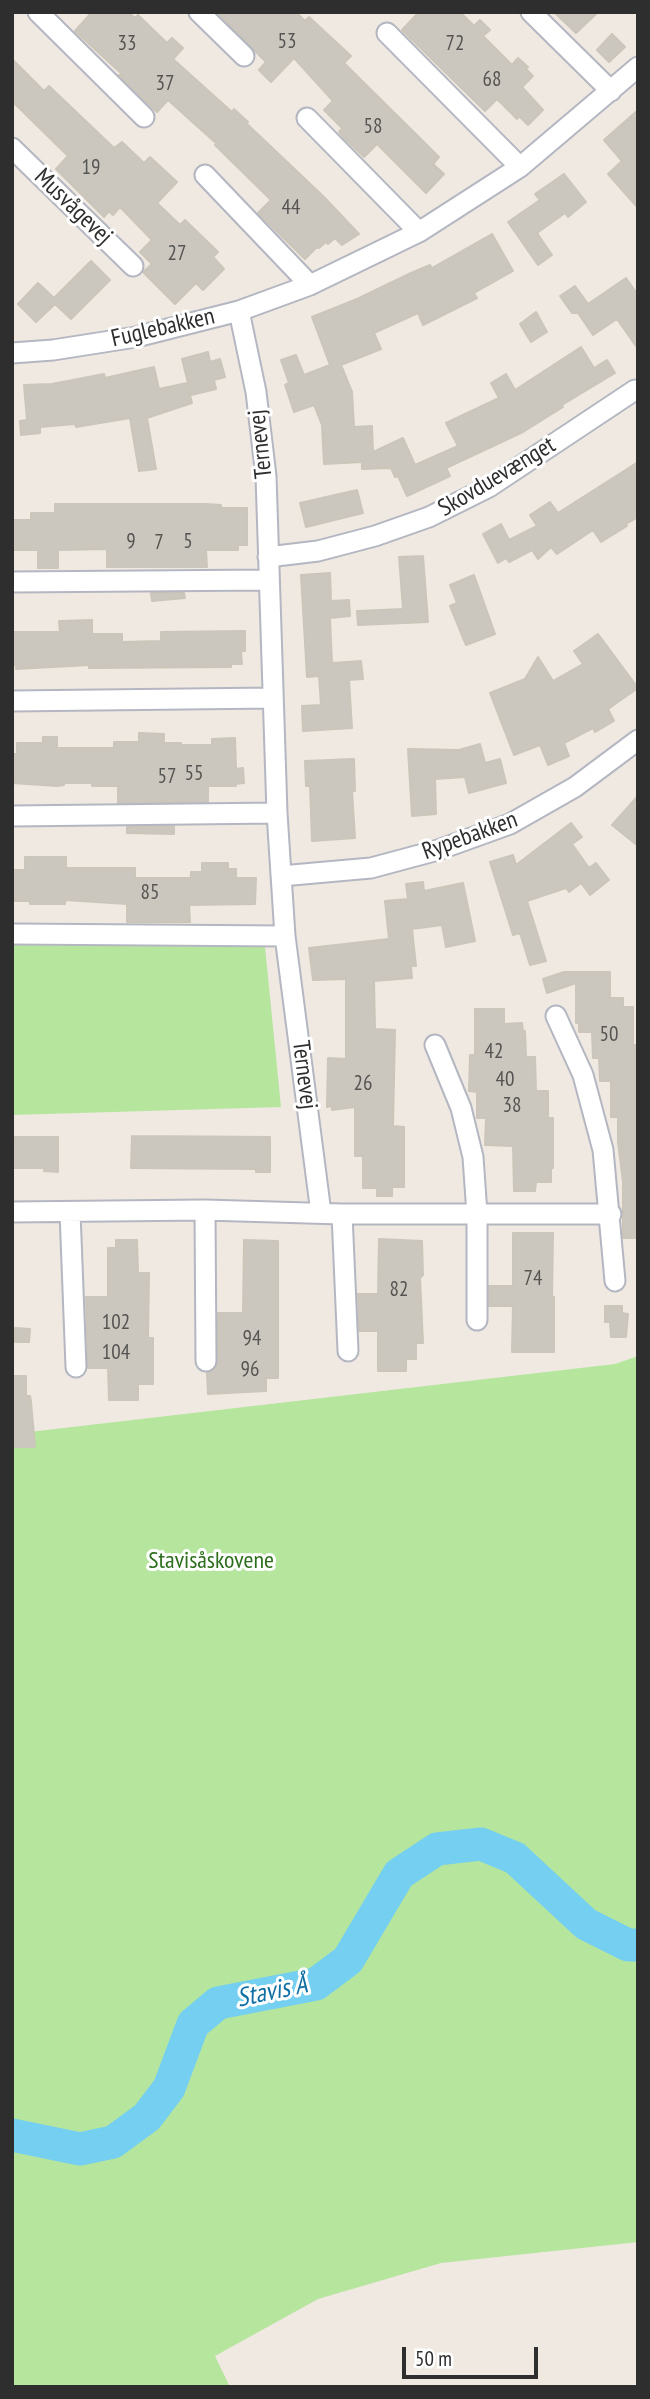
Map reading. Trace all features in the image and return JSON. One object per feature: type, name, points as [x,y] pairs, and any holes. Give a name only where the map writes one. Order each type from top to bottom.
[{"type":"street","points":[[38,12],[144,117]]},
{"type":"street","points":[[199,12],[244,56]]},
{"type":"street","points":[[531,12],[611,91]]},
{"type":"street","points":[[387,33],[520,167]]},
{"type":"street","name":"Fuglebakken","points":[[12,353],[53,350],[136,337],[239,311],[310,285],[419,232],[520,167],[637,68]]},
{"type":"street","points":[[307,118],[419,232]]},
{"type":"street","name":"Musvågevej","points":[[12,148],[133,266]]},
{"type":"street","points":[[205,175],[310,285]]},
{"type":"street","name":"Ternevej","points":[[239,311],[256,392],[263,452],[276,813],[285,936],[321,1213]]},
{"type":"street","name":"Skovduevænget","points":[[268,558],[318,551],[375,536],[429,517],[489,487],[635,390]]},
{"type":"street","points":[[12,582],[269,580]]},
{"type":"street","points":[[12,701],[272,698]]},
{"type":"street","name":"Rypebakken","points":[[281,876],[372,868],[438,850],[510,824],[575,787],[638,740]]},
{"type":"street","points":[[12,816],[276,813]]},
{"type":"street","points":[[12,934],[285,936]]},
{"type":"street","points":[[556,1016],[583,1075],[603,1150],[611,1214],[615,1282]]},
{"type":"street","points":[[435,1045],[461,1108],[473,1157],[477,1214],[477,1320]]},
{"type":"street","points":[[205,1210],[206,1362]]},
{"type":"street","points":[[12,1212],[205,1210],[342,1214],[611,1214]]},
{"type":"street","points":[[70,1212],[76,1367]]},
{"type":"street","points":[[342,1214],[348,1351]]},
{"type":"green space","points":[[12,945],[265,947],[281,1107],[12,1115]]},
{"type":"green space","name":"Stavisåskovene","points":[[638,1356],[638,2242],[441,2263],[318,2299],[215,2356],[230,2387],[12,2387],[12,1434],[615,1364]]},
{"type":"building","points":[[92,12],[128,12],[135,18],[138,15],[167,43],[172,38],[183,48],[173,59],[232,112],[234,109],[248,122],[246,123],[359,234],[342,245],[335,238],[328,244],[326,242],[305,259],[258,213],[271,200],[215,145],[217,144],[168,100],[157,112],[119,75],[123,75],[75,31]]},
{"type":"building","points":[[217,12],[296,12],[305,21],[309,17],[351,56],[344,63],[439,157],[433,164],[444,174],[426,193],[377,144],[364,157],[343,137],[339,132],[342,128],[324,110],[333,101],[294,58],[271,82],[259,70],[266,62]]},
{"type":"building","points":[[419,12],[460,12],[474,26],[480,20],[490,30],[483,36],[512,65],[518,58],[528,67],[526,69],[533,76],[522,87],[543,110],[528,125],[519,116],[517,119],[497,99],[485,111],[402,30]]},
{"type":"building","points":[[554,12],[598,12],[576,33]]},
{"type":"building","points":[[612,34],[625,47],[609,62],[597,50]]},
{"type":"building","points":[[12,59],[44,91],[49,86],[114,148],[122,142],[144,163],[150,157],[177,182],[157,203],[180,225],[185,220],[218,252],[213,257],[224,269],[203,290],[196,283],[175,304],[143,272],[152,264],[140,252],[152,240],[120,207],[113,215],[109,211],[104,217],[56,169],[68,156],[12,101]]},
{"type":"building","points":[[638,110],[638,208],[608,174],[622,161],[604,140]]},
{"type":"building","points":[[564,174],[586,202],[568,217],[565,213],[537,233],[552,255],[538,265],[508,222],[540,200],[535,194]]},
{"type":"building","points":[[492,234],[513,271],[474,293],[477,298],[423,325],[418,313],[374,333],[381,349],[341,365],[352,392],[354,427],[372,426],[373,452],[403,438],[415,465],[458,446],[446,423],[499,398],[491,383],[506,374],[515,390],[581,347],[594,368],[607,360],[615,373],[523,432],[446,468],[450,476],[407,496],[398,476],[395,477],[391,468],[362,469],[362,462],[324,464],[322,425],[314,405],[294,412],[285,385],[289,383],[281,360],[296,355],[304,375],[330,365],[312,317],[430,265],[432,268]]},
{"type":"building","points":[[91,261],[110,280],[71,319],[55,304],[36,322],[18,304],[38,283],[54,298]]},
{"type":"building","points":[[626,278],[638,295],[638,349],[617,319],[593,335],[578,313],[572,313],[560,296],[575,286],[588,304]]},
{"type":"building","points":[[536,312],[547,332],[531,342],[520,324]]},
{"type":"building","points":[[208,352],[210,362],[220,359],[225,377],[214,380],[216,389],[191,395],[182,359]]},
{"type":"building","points":[[154,367],[159,389],[187,383],[192,403],[147,418],[156,469],[139,471],[130,418],[76,427],[75,424],[40,427],[40,433],[21,435],[20,421],[27,420],[24,385],[52,384],[104,374],[105,378]]},
{"type":"building","points":[[638,462],[638,517],[626,524],[627,526],[601,542],[593,530],[557,554],[551,547],[538,559],[532,550],[509,562],[506,558],[498,563],[483,534],[501,524],[509,540],[537,526],[530,515],[550,502],[558,513]]},
{"type":"building","points":[[357,490],[363,513],[306,527],[300,503]]},
{"type":"building","points":[[55,504],[206,504],[221,505],[221,508],[247,508],[247,545],[238,545],[238,550],[206,550],[207,567],[107,567],[107,549],[58,550],[58,568],[38,568],[38,550],[12,550],[12,520],[31,520],[31,513],[55,513]]},
{"type":"building","points":[[423,556],[428,622],[358,625],[357,611],[403,609],[399,557]]},
{"type":"building","points":[[330,573],[331,601],[349,600],[350,616],[330,618],[332,663],[361,661],[363,679],[349,680],[352,728],[303,731],[302,706],[321,705],[319,676],[307,677],[301,575]]},
{"type":"building","points":[[474,575],[495,634],[466,645],[450,606],[457,603],[450,585]]},
{"type":"building","points":[[151,593],[184,593],[185,598],[152,601]]},
{"type":"building","points":[[92,620],[92,634],[122,634],[122,642],[161,641],[161,632],[245,631],[245,651],[241,651],[242,664],[231,664],[231,667],[89,668],[89,665],[16,669],[16,665],[12,665],[12,632],[60,632],[59,621]]},
{"type":"building","points":[[598,634],[638,688],[608,709],[614,721],[595,732],[593,728],[564,743],[569,756],[548,765],[540,745],[514,755],[490,693],[525,679],[538,657],[553,681],[583,664],[574,651]]},
{"type":"building","points":[[139,733],[164,734],[164,743],[181,745],[212,745],[212,739],[235,738],[236,769],[243,768],[244,783],[235,784],[236,786],[208,786],[208,802],[118,803],[118,786],[92,786],[92,783],[64,783],[57,786],[12,783],[12,754],[17,754],[17,743],[43,743],[43,737],[57,737],[57,748],[114,748],[114,742],[139,742]]},
{"type":"building","points":[[480,744],[485,763],[500,759],[506,783],[469,793],[465,777],[435,779],[436,814],[412,816],[408,749],[459,750]]},
{"type":"building","points":[[354,759],[355,791],[352,791],[355,838],[312,841],[310,786],[306,786],[305,761]]},
{"type":"building","points":[[638,796],[638,846],[612,825]]},
{"type":"building","points":[[571,823],[582,837],[572,844],[589,868],[596,863],[609,880],[590,895],[581,883],[569,892],[566,888],[527,901],[546,961],[530,965],[520,933],[513,935],[490,862],[513,855],[516,865]]},
{"type":"building","points":[[174,826],[174,834],[127,833],[127,827]]},
{"type":"building","points":[[25,857],[66,857],[66,868],[135,868],[135,878],[191,878],[191,872],[202,872],[202,863],[228,863],[228,869],[236,869],[236,878],[256,878],[255,904],[189,905],[190,922],[127,922],[127,904],[65,900],[65,904],[30,904],[30,901],[12,901],[12,870],[25,870]]},
{"type":"building","points":[[423,882],[424,891],[463,883],[475,941],[446,947],[442,925],[412,929],[416,966],[411,966],[412,978],[374,981],[375,1029],[395,1030],[393,1126],[404,1127],[404,1187],[392,1187],[392,1196],[377,1196],[377,1188],[363,1188],[363,1156],[355,1156],[355,1107],[332,1110],[332,1106],[327,1107],[328,1058],[346,1059],[346,979],[313,980],[309,948],[389,939],[385,901],[408,899],[406,884]]},
{"type":"building","points":[[564,972],[610,972],[610,998],[623,998],[623,1007],[633,1007],[633,1045],[638,1045],[638,1238],[623,1238],[623,1182],[618,1117],[611,1117],[611,1081],[600,1081],[599,1058],[593,1058],[592,1032],[579,1032],[579,1023],[576,1023],[576,983],[547,993],[543,979]]},
{"type":"building","points":[[475,1009],[504,1009],[504,1024],[522,1023],[526,1057],[535,1057],[536,1091],[548,1091],[548,1118],[553,1118],[553,1168],[551,1182],[536,1182],[535,1191],[514,1191],[513,1146],[485,1145],[486,1118],[477,1118],[477,1092],[469,1091],[470,1055],[475,1055]]},
{"type":"building","points":[[132,1136],[270,1137],[270,1172],[256,1172],[256,1169],[131,1168]]},
{"type":"building","points":[[12,1137],[58,1137],[58,1172],[44,1171],[44,1168],[12,1168]]},
{"type":"building","points":[[513,1233],[553,1233],[554,1352],[512,1352],[513,1306],[489,1306],[489,1286],[513,1286]]},
{"type":"building","points":[[379,1239],[422,1241],[423,1275],[420,1278],[423,1343],[416,1343],[416,1359],[406,1359],[406,1371],[378,1371],[378,1331],[359,1331],[358,1294],[378,1294]]},
{"type":"building","points":[[116,1240],[137,1240],[138,1273],[149,1273],[148,1338],[153,1338],[153,1384],[138,1384],[138,1400],[109,1400],[108,1368],[88,1368],[86,1297],[108,1297],[108,1248],[116,1248]]},
{"type":"building","points":[[244,1240],[278,1241],[278,1378],[266,1378],[266,1391],[208,1394],[207,1373],[213,1371],[218,1362],[218,1313],[243,1313]]},
{"type":"building","points":[[605,1306],[622,1306],[622,1313],[628,1314],[626,1337],[611,1337],[610,1322],[605,1322]]},
{"type":"building","points":[[15,1328],[30,1329],[29,1342],[15,1342]]},
{"type":"building","points":[[12,1376],[26,1376],[26,1396],[30,1396],[35,1447],[12,1447]]},
{"type":"waterway","name":"Stavis Å","points":[[12,2135],[80,2149],[113,2142],[147,2117],[169,2088],[193,2024],[218,2003],[316,1984],[348,1960],[399,1874],[437,1849],[481,1844],[515,1858],[586,1924],[628,1945],[638,1945]]}]
